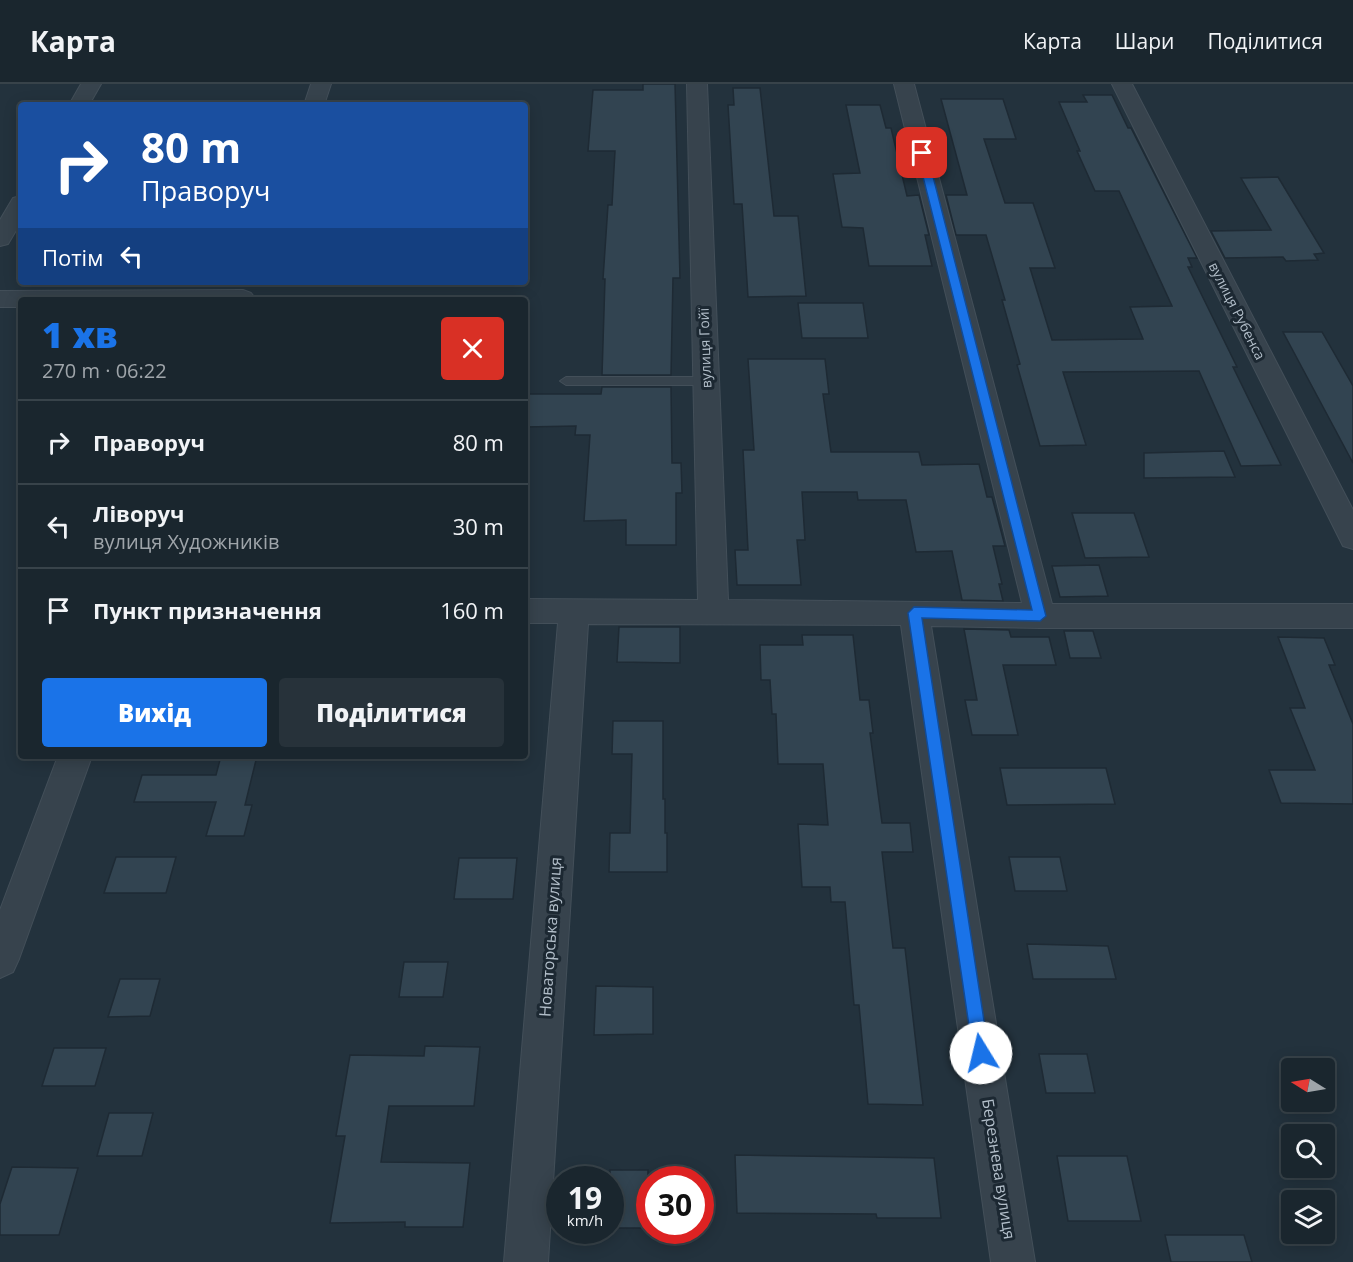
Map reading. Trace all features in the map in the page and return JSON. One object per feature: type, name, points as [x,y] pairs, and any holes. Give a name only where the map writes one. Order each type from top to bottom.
[{"type":"street","points":[[81,102],[91,84]]},
{"type":"street","points":[[315,102],[321,84]]},
{"type":"street","name":"вулиця Гойї","points":[[698,84],[713,611]]},
{"type":"street","points":[[904,84],[1040,616]]},
{"type":"street","name":"вулиця Рубенса","points":[[1122,84],[1353,538]]},
{"type":"street","points":[[0,239],[18,208]]},
{"type":"street","points":[[49,297],[244,293]]},
{"type":"street","points":[[0,298],[18,298]]},
{"type":"street","points":[[528,611],[1352,618]]},
{"type":"street","name":"Новаторська вулиця","points":[[526,1262],[574,612]]},
{"type":"street","name":"Березнева вулиця","points":[[914,613],[1013,1262]]},
{"type":"street","points":[[0,959],[74,759]]},
{"type":"lane","points":[[566,381],[706,381]]},
{"type":"building","points":[[643,84],[675,84],[680,278],[673,278],[671,375],[602,375],[605,279],[603,279],[608,205],[612,205],[615,151],[588,151],[593,90],[643,90]]},
{"type":"building","points":[[733,88],[760,88],[774,216],[798,216],[806,296],[748,297],[742,204],[734,204],[728,105],[734,105]]},
{"type":"building","points":[[1083,95],[1112,95],[1128,128],[1131,128],[1197,258],[1188,258],[1192,267],[1188,267],[1237,367],[1233,367],[1281,465],[1241,466],[1199,371],[1063,372],[1086,445],[1040,446],[1017,365],[1020,364],[1002,300],[1005,300],[986,235],[956,235],[946,195],[967,195],[941,99],[1003,99],[1016,139],[984,139],[1005,203],[1033,203],[1055,268],[1030,268],[1052,340],[1143,339],[1130,307],[1172,306],[1119,191],[1095,191],[1077,151],[1080,151],[1059,102],[1087,102]]},
{"type":"building","points":[[846,105],[880,105],[886,128],[891,128],[907,196],[919,195],[929,235],[925,235],[932,266],[869,266],[863,228],[842,227],[833,174],[860,173]]},
{"type":"building","points":[[1278,177],[1324,253],[1314,254],[1318,260],[1286,261],[1283,257],[1225,258],[1211,231],[1271,230],[1241,178]]},
{"type":"building","points":[[798,303],[863,303],[868,338],[802,338]]},
{"type":"building","points":[[1283,332],[1322,332],[1353,386],[1353,463]]},
{"type":"building","points":[[748,359],[825,359],[829,394],[823,394],[831,452],[919,452],[922,465],[979,464],[987,497],[992,497],[1005,546],[993,546],[1002,584],[999,584],[1003,601],[962,600],[952,551],[916,552],[906,500],[858,500],[857,492],[802,492],[805,540],[797,540],[801,585],[737,585],[735,550],[748,550],[743,450],[754,450]]},
{"type":"building","points":[[602,387],[671,387],[672,463],[681,463],[682,493],[676,493],[676,545],[626,545],[626,520],[584,521],[590,435],[575,435],[576,426],[528,427],[528,394],[601,394]]},
{"type":"building","points":[[1224,451],[1235,477],[1144,478],[1144,453]]},
{"type":"building","points":[[1072,513],[1134,513],[1149,557],[1085,558]]},
{"type":"building","points":[[1099,565],[1108,596],[1060,597],[1052,566]]},
{"type":"building","points":[[619,627],[680,627],[680,663],[617,662]]},
{"type":"building","points":[[964,629],[1009,630],[1011,637],[1049,637],[1056,665],[1003,665],[1018,735],[972,735],[965,700],[977,700]]},
{"type":"building","points":[[1064,631],[1093,631],[1101,658],[1070,658]]},
{"type":"building","points":[[802,635],[853,635],[860,700],[869,700],[873,733],[870,733],[882,823],[910,823],[913,852],[882,852],[893,948],[905,948],[923,1105],[868,1104],[859,1005],[854,1005],[845,902],[831,902],[830,887],[802,887],[798,824],[828,825],[823,764],[778,764],[776,714],[772,714],[770,680],[761,680],[760,645],[803,645]]},
{"type":"building","points":[[1278,637],[1324,638],[1335,665],[1329,665],[1353,724],[1353,804],[1281,803],[1269,770],[1315,770],[1290,708],[1305,708]]},
{"type":"building","points":[[613,721],[663,721],[663,799],[665,799],[665,833],[667,833],[667,872],[609,872],[610,833],[630,833],[632,754],[612,754]]},
{"type":"building","points":[[220,759],[256,759],[245,805],[252,805],[244,836],[206,836],[216,802],[134,802],[142,775],[216,775]]},
{"type":"building","points":[[1000,768],[1106,768],[1115,804],[1007,805]]},
{"type":"building","points":[[116,857],[176,857],[166,893],[104,893]]},
{"type":"building","points":[[1009,857],[1060,857],[1067,891],[1015,891]]},
{"type":"building","points":[[459,858],[517,858],[513,899],[454,899]]},
{"type":"building","points":[[1027,944],[1108,946],[1116,979],[1033,979]]},
{"type":"building","points":[[404,962],[448,962],[443,997],[399,997]]},
{"type":"building","points":[[120,979],[160,979],[150,1016],[108,1017]]},
{"type":"building","points":[[596,986],[653,987],[653,1034],[594,1035]]},
{"type":"building","points":[[425,1046],[480,1047],[474,1106],[389,1106],[381,1162],[470,1163],[463,1227],[405,1227],[405,1222],[330,1223],[345,1136],[336,1136],[350,1055],[424,1056]]},
{"type":"building","points":[[54,1048],[106,1048],[95,1086],[42,1086]]},
{"type":"building","points":[[1039,1054],[1087,1054],[1095,1093],[1046,1093]]},
{"type":"building","points":[[109,1113],[153,1113],[142,1156],[97,1156]]},
{"type":"building","points":[[735,1155],[934,1158],[941,1218],[877,1218],[876,1214],[737,1213]]},
{"type":"building","points":[[1057,1156],[1127,1156],[1141,1221],[1068,1221]]},
{"type":"building","points":[[12,1167],[78,1168],[59,1235],[0,1235],[0,1204]]},
{"type":"building","points":[[624,1170],[636,1170],[636,1228],[624,1228]]},
{"type":"building","points":[[1165,1235],[1244,1235],[1252,1262],[1171,1262]]},
{"type":"route","points":[[922,153],[1040,616],[914,613],[981,1053]]}]
